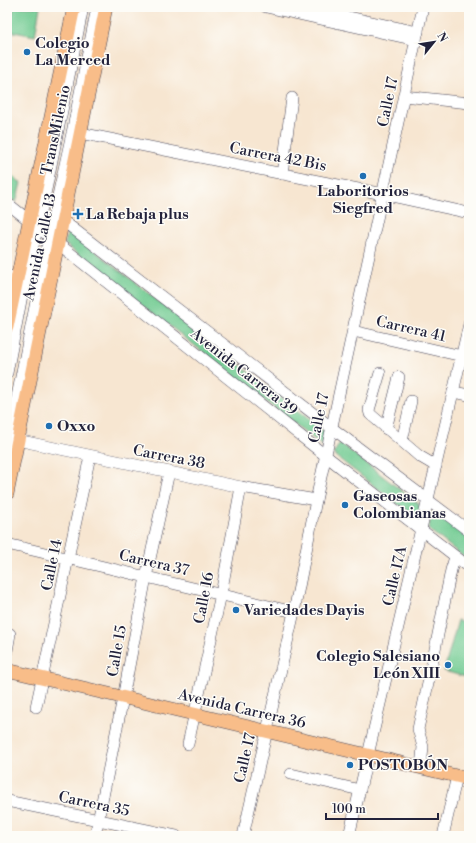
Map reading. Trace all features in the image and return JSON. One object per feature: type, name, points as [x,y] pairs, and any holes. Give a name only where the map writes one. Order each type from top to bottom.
[{"type":"main road","name":"Avenida Calle 13","points":[[7,327],[12,277],[33,223],[74,7]]},
{"type":"main road","name":"Avenida Calle 13","points":[[7,494],[12,444],[53,240],[62,220],[106,7]]},
{"type":"main road","name":"Avenida Carrera 36","points":[[7,670],[463,777]]},
{"type":"street","name":"TransMilenio","points":[[7,373],[33,223],[83,7]]},
{"type":"street","name":"TransMilenio","points":[[53,240],[67,156],[97,7]]},
{"type":"street","points":[[266,7],[299,9],[324,16],[417,36]]},
{"type":"street","name":"Calle 17","points":[[243,836],[294,612],[316,500],[423,7]]},
{"type":"street","points":[[404,96],[469,103]]},
{"type":"street","points":[[282,174],[292,98]]},
{"type":"street","name":"Carrera 42 Bis","points":[[80,133],[383,194],[469,213]]},
{"type":"street","name":"Avenida Carrera 39","points":[[7,203],[326,456],[469,567]]},
{"type":"street","name":"Avenida Carrera 39","points":[[62,220],[332,428],[469,531]]},
{"type":"street","name":"Calle 17A","points":[[349,836],[469,324]]},
{"type":"street","name":"Carrera 41","points":[[353,331],[462,356]]},
{"type":"street","points":[[380,373],[369,410],[372,417],[419,456],[436,466]]},
{"type":"street","points":[[386,429],[399,377]]},
{"type":"street","points":[[453,392],[469,395]]},
{"type":"street","points":[[402,441],[411,401]]},
{"type":"street","name":"Carrera 38","points":[[12,444],[90,456],[241,487],[316,500]]},
{"type":"street","name":"Calle 14","points":[[36,707],[90,456]]},
{"type":"street","name":"Calle 15","points":[[95,836],[168,472]]},
{"type":"street","name":"Calle 16","points":[[188,744],[221,594],[241,487]]},
{"type":"street","name":"Carrera 37","points":[[7,544],[294,612]]},
{"type":"street","points":[[421,768],[423,747],[418,729],[455,557]]},
{"type":"street","points":[[7,651],[10,634]]},
{"type":"street","points":[[291,774],[360,790]]},
{"type":"street","points":[[443,836],[463,777]]},
{"type":"street","name":"Carrera 35","points":[[7,801],[176,836]]},
{"type":"green space","points":[[14,7],[40,7],[35,36],[9,31]]},
{"type":"green space","points":[[7,171],[21,183],[16,203],[7,195]]},
{"type":"green space","points":[[68,230],[325,432],[323,446],[65,244]]},
{"type":"green space","points":[[340,443],[420,505],[418,520],[333,454]]},
{"type":"green space","points":[[433,511],[469,538],[469,561],[428,529]]},
{"type":"green space","points":[[458,620],[469,623],[469,678],[444,671]]},
{"type":"place","name":"Colegio La Merced","points":[[27,52]]},
{"type":"place","name":"Laboritorios Siegfred","points":[[363,176]]},
{"type":"place","name":"La Rebaja plus","points":[[78,214]]},
{"type":"place","name":"Oxxo","points":[[49,426]]},
{"type":"place","name":"Gaseosas Colombianas","points":[[345,505]]},
{"type":"place","name":"Variedades Dayis","points":[[236,610]]},
{"type":"place","name":"Colegio Salesiano León XIII","points":[[448,665]]},
{"type":"place","name":"POSTOBÓN","points":[[350,765]]}]
